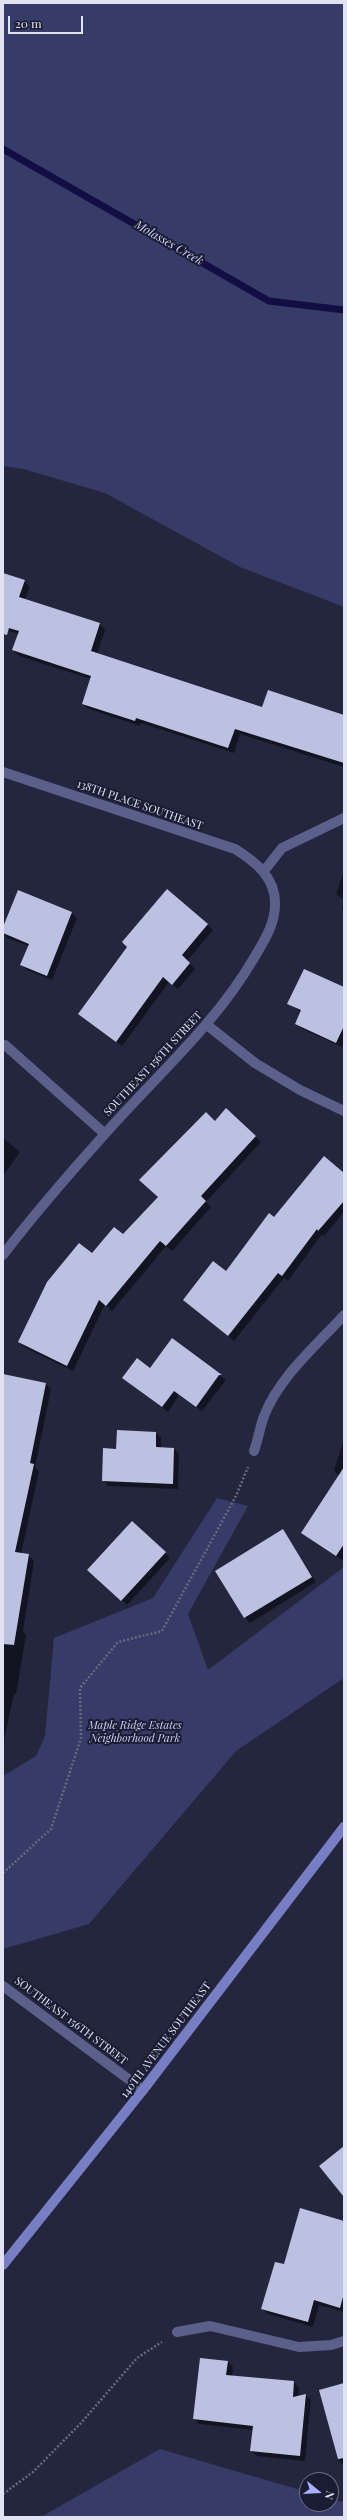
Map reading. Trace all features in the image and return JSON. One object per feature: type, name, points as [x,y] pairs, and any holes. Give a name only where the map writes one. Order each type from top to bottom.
[{"type":"main road","name":"140TH AVENUE SOUTHEAST","points":[[3,2265],[143,2090],[344,1827]]},
{"type":"street","name":"138TH PLACE SOUTHEAST","points":[[3,772],[235,849],[250,858],[264,871]]},
{"type":"street","points":[[264,871],[282,848],[344,818]]},
{"type":"street","name":"SOUTHEAST 156TH STREET","points":[[3,1255],[105,1134],[207,1025],[236,989],[268,932],[275,905],[274,890],[264,871]]},
{"type":"street","points":[[207,1025],[255,1063],[300,1090],[344,1111]]},
{"type":"street","points":[[5,1045],[105,1134]]},
{"type":"street","points":[[254,1451],[264,1416],[276,1393],[290,1374],[344,1316]]},
{"type":"street","name":"SOUTHEAST 156TH STREET","points":[[3,1986],[143,2090]]},
{"type":"street","points":[[177,2332],[210,2326],[299,2347],[331,2345],[344,2341]]},
{"type":"path","points":[[3,1873],[51,1829],[81,1738],[80,1688],[118,1642],[162,1630],[236,1496],[254,1451]]},
{"type":"path","points":[[3,2494],[33,2472],[81,2423],[137,2358],[177,2332]]},
{"type":"green space","points":[[3,3],[344,3],[344,607],[240,567],[105,493],[23,469],[3,466]]},
{"type":"green space","name":"Maple Ridge Estates Neighborhood Park","points":[[217,1498],[248,1506],[188,1614],[208,1670],[344,1567],[344,1678],[236,1751],[89,1924],[3,1949],[3,1776],[36,1756],[45,1736],[54,1638],[153,1598]]},
{"type":"green space","points":[[160,2449],[299,2490],[299,2512],[339,2512],[339,2501],[344,2502],[344,2517],[41,2517]]},
{"type":"building","points":[[3,573],[25,580],[19,597],[100,623],[91,651],[262,707],[268,690],[344,715],[344,763],[235,729],[228,748],[136,718],[135,721],[82,704],[91,676],[12,650],[19,631],[9,628],[7,635],[3,634]]},
{"type":"building","points":[[167,889],[208,924],[182,955],[190,963],[172,985],[163,977],[116,1042],[78,1014],[127,947],[122,942]]},
{"type":"building","points":[[18,890],[72,912],[47,976],[20,965],[29,944],[3,933],[3,927]]},
{"type":"building","points":[[304,969],[344,987],[344,1026],[336,1043],[295,1024],[301,1010],[287,1004]]},
{"type":"building","points":[[226,1108],[256,1136],[201,1196],[206,1201],[166,1246],[160,1241],[106,1306],[99,1300],[67,1366],[18,1342],[47,1282],[79,1243],[92,1253],[114,1227],[123,1234],[158,1197],[139,1180],[206,1112],[215,1121]]},
{"type":"building","points":[[324,1156],[344,1173],[344,1201],[318,1231],[317,1229],[282,1276],[278,1273],[228,1336],[183,1300],[213,1261],[226,1271],[269,1213],[274,1217]]},
{"type":"building","points":[[172,1338],[222,1375],[219,1375],[196,1407],[174,1391],[162,1407],[122,1378],[137,1358],[150,1368]]},
{"type":"building","points":[[3,1374],[46,1383],[30,1463],[34,1464],[15,1552],[29,1554],[14,1645],[3,1644]]},
{"type":"building","points":[[117,1430],[156,1432],[156,1447],[174,1448],[173,1484],[102,1481],[103,1448],[116,1449]]},
{"type":"building","points":[[344,1467],[344,1544],[336,1556],[301,1533]]},
{"type":"building","points":[[132,1521],[166,1552],[121,1601],[87,1570]]},
{"type":"building","points":[[283,1529],[312,1577],[244,1618],[215,1571]]},
{"type":"building","points":[[344,2146],[344,2197],[319,2166]]},
{"type":"building","points":[[300,2208],[344,2221],[344,2293],[340,2308],[314,2300],[308,2322],[261,2309],[275,2262],[284,2264]]},
{"type":"building","points":[[200,2358],[228,2361],[226,2375],[294,2381],[293,2397],[306,2394],[300,2456],[250,2451],[253,2426],[193,2419]]},
{"type":"building","points":[[344,2383],[344,2458],[338,2459],[319,2390]]},
{"type":"waterway","name":"Molasses Creek","points":[[3,149],[269,301],[344,310]]}]
